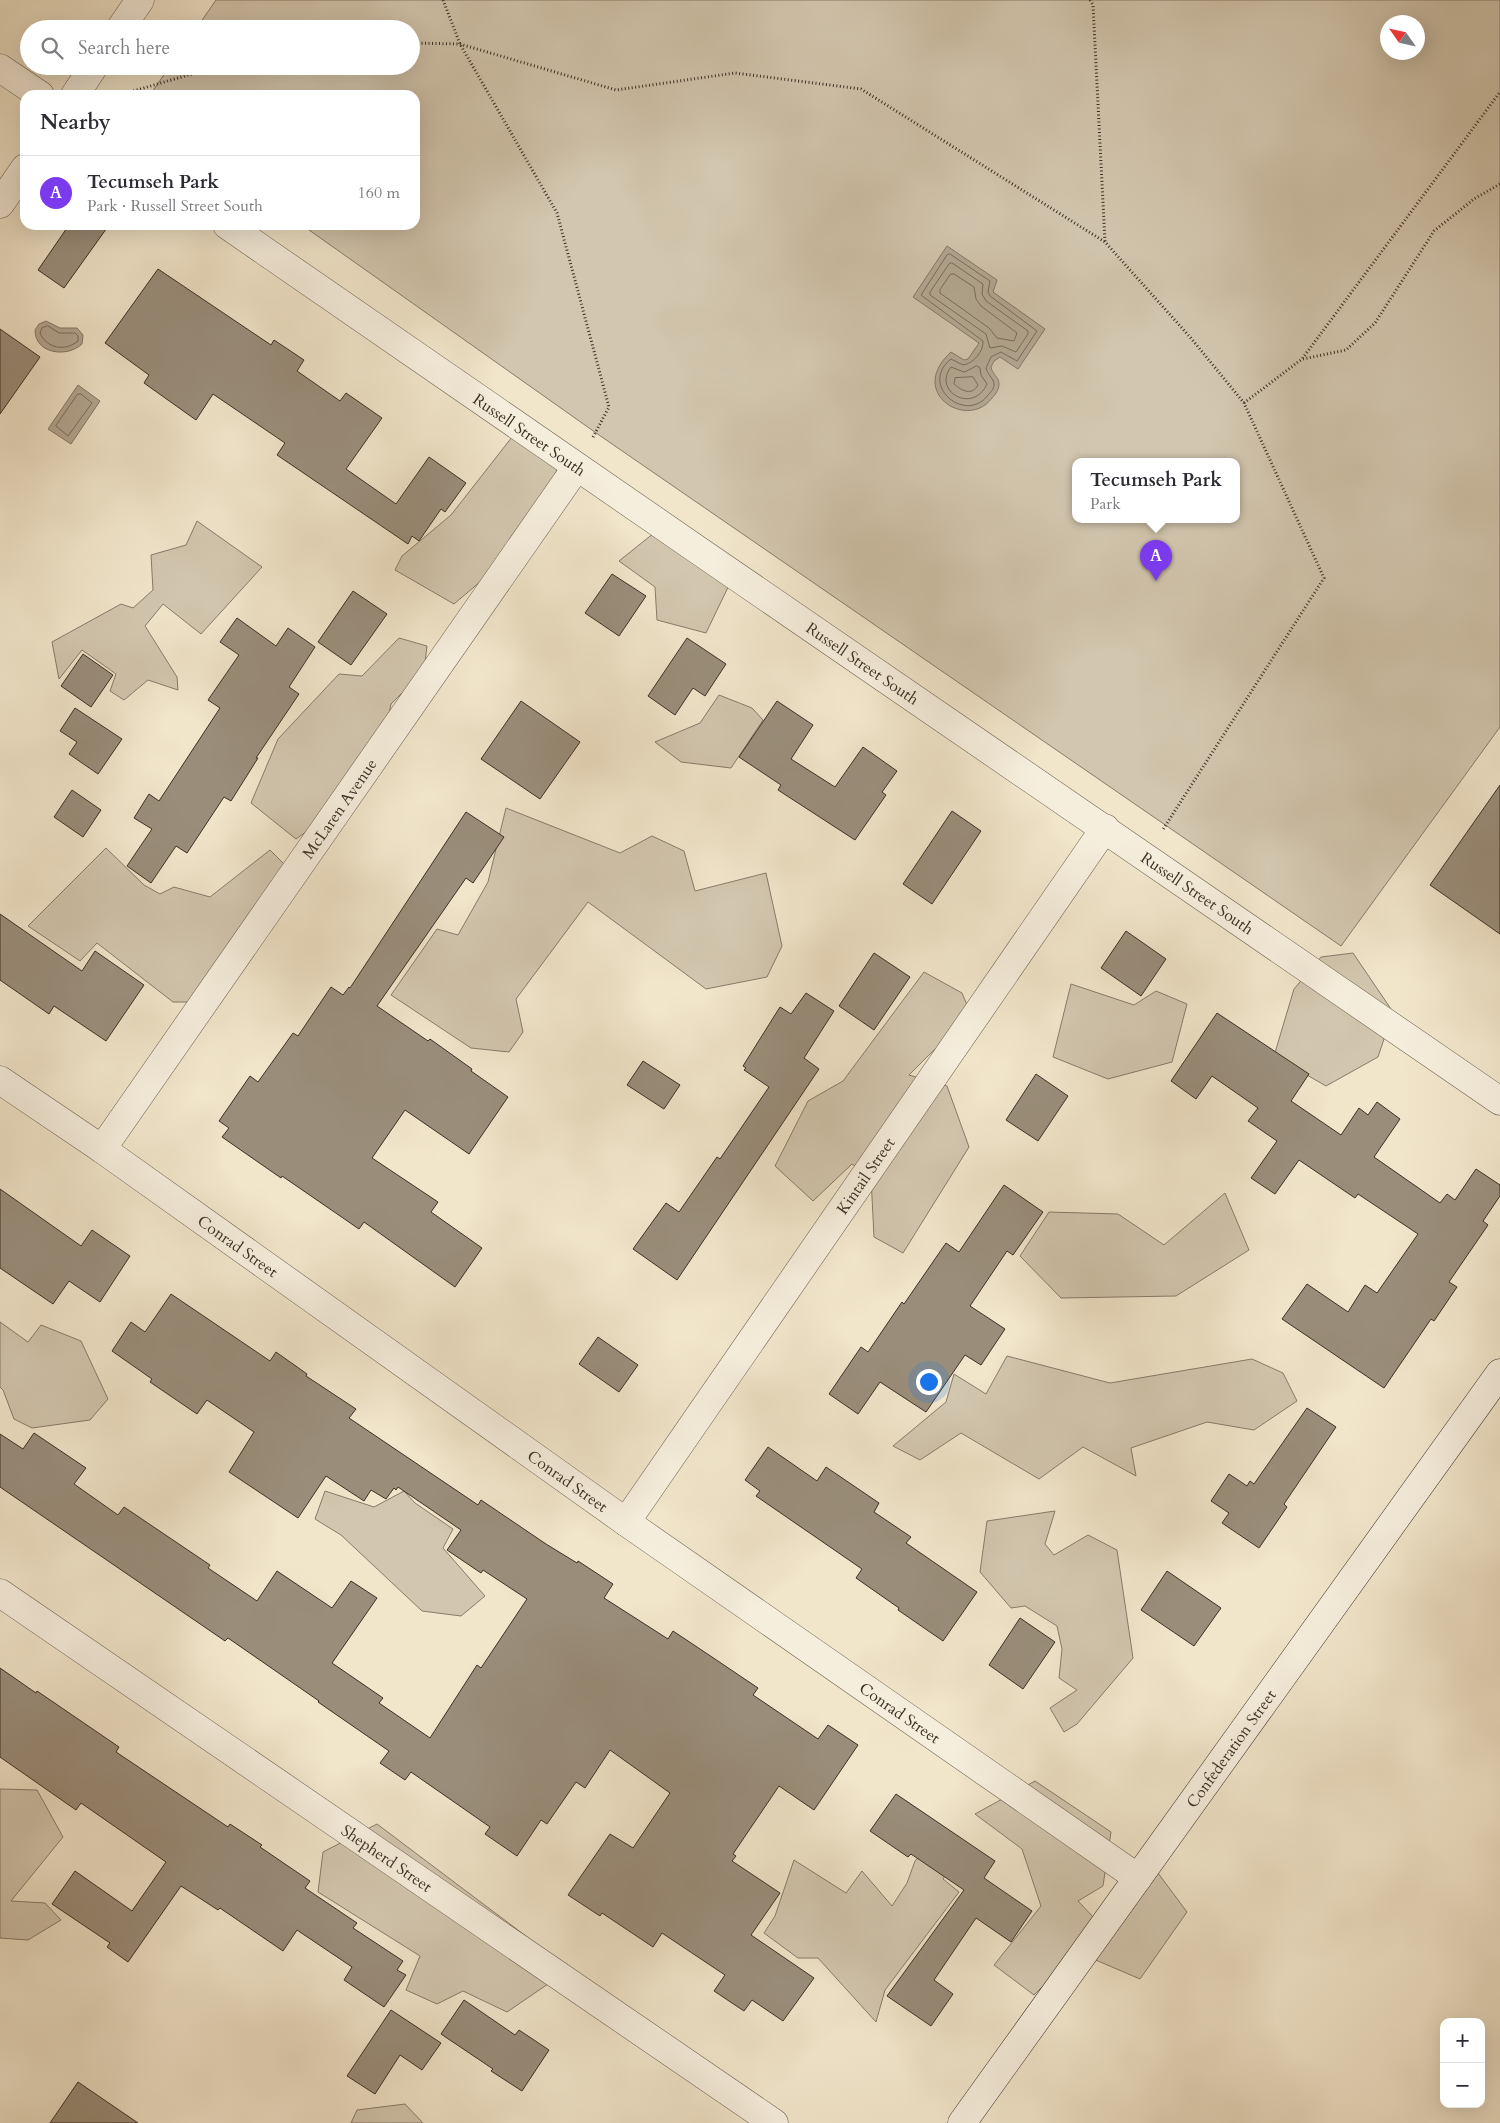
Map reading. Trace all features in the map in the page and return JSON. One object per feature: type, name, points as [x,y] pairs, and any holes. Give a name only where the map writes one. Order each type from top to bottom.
[{"type":"street","points":[[126,20],[140,0]]},
{"type":"street","points":[[0,68],[33,90]]},
{"type":"street","points":[[78,90],[88,75]]},
{"type":"street","points":[[0,204],[20,175]]},
{"type":"street","name":"Russell Street South","points":[[234,230],[576,468],[1146,856],[1500,1101]]},
{"type":"street","name":"McLaren Avenue","points":[[102,1149],[576,468]]},
{"type":"street","name":"Kintail Street","points":[[626,1522],[1104,828]]},
{"type":"street","name":"Conrad Street","points":[[0,1080],[102,1149],[626,1522],[1138,1878]]},
{"type":"street","name":"Confederation Street","points":[[962,2123],[1500,1373]]},
{"type":"street","name":"Shepherd Street","points":[[0,1593],[774,2123]]},
{"type":"path","points":[[444,0],[460,44],[557,213],[609,407],[576,468]]},
{"type":"path","points":[[1090,0],[1094,6],[1105,242]]},
{"type":"path","points":[[420,43],[460,44],[616,90],[735,73],[861,88],[1105,242],[1190,337],[1244,403],[1324,578],[1146,856]]},
{"type":"path","points":[[137,90],[188,75]]},
{"type":"path","points":[[1244,403],[1302,359],[1500,92]]},
{"type":"path","points":[[1302,359],[1346,350],[1375,324],[1434,231],[1474,199],[1500,184]]},
{"type":"shaded area","points":[[216,0],[1500,0],[1500,727],[1341,946],[599,435],[309,230],[420,230],[420,90],[153,90],[164,75],[420,75],[420,20],[202,20]]},
{"type":"shaded area","points":[[516,432],[558,466],[532,549],[494,570],[454,604],[395,570],[402,556],[451,515]]},
{"type":"shaded area","points":[[197,521],[262,567],[201,634],[163,604],[145,626],[177,677],[178,690],[148,680],[124,700],[110,691],[116,674],[82,650],[59,679],[52,642],[121,604],[133,608],[153,590],[151,555],[186,545]]},
{"type":"shaded area","points":[[659,529],[732,579],[706,633],[657,620],[655,587],[619,561]]},
{"type":"shaded area","points":[[399,638],[427,646],[424,671],[391,704],[385,733],[313,827],[296,839],[251,803],[278,739],[339,674],[362,676]]},
{"type":"shaded area","points":[[719,695],[752,708],[763,720],[731,768],[681,762],[655,742],[700,723]]},
{"type":"shaded area","points":[[506,808],[620,853],[652,836],[684,851],[695,891],[766,873],[782,946],[767,977],[706,989],[588,902],[516,999],[523,1032],[509,1052],[471,1048],[391,995],[437,929],[458,935],[488,882]]},
{"type":"shaded area","points":[[106,848],[144,885],[160,894],[174,887],[210,897],[270,850],[291,871],[195,1002],[173,1002],[97,943],[80,961],[28,926]]},
{"type":"shaded area","points":[[1353,953],[1393,1012],[1378,1057],[1326,1086],[1274,1056],[1294,989],[1321,957]]},
{"type":"shaded area","points":[[924,972],[962,993],[977,1029],[953,1061],[936,1048],[909,1075],[947,1086],[969,1147],[903,1253],[874,1237],[871,1177],[852,1164],[813,1201],[775,1166],[808,1101],[843,1081]]},
{"type":"shaded area","points":[[1071,984],[1134,1005],[1156,991],[1187,1004],[1172,1062],[1108,1079],[1053,1057]]},
{"type":"shaded area","points":[[1225,1193],[1249,1250],[1176,1296],[1061,1298],[1020,1256],[1049,1212],[1118,1214],[1164,1245]]},
{"type":"shaded area","points":[[0,1322],[28,1342],[41,1325],[81,1341],[108,1399],[90,1420],[32,1428],[14,1419],[3,1390],[0,1387]]},
{"type":"shaded area","points":[[1007,1356],[1110,1383],[1252,1359],[1283,1373],[1297,1401],[1254,1430],[1207,1422],[1131,1448],[1136,1476],[1083,1447],[1039,1479],[961,1433],[920,1460],[893,1446],[946,1402],[954,1374],[986,1394]]},
{"type":"shaded area","points":[[325,1491],[374,1507],[404,1491],[415,1503],[453,1529],[443,1548],[485,1596],[461,1616],[422,1611],[341,1535],[315,1519]]},
{"type":"shaded area","points":[[1055,1511],[1045,1544],[1054,1555],[1088,1535],[1117,1550],[1133,1658],[1077,1724],[1064,1732],[1050,1708],[1077,1690],[1059,1678],[1062,1649],[1057,1626],[1025,1606],[1011,1608],[980,1572],[987,1521]]},
{"type":"shaded area","points":[[1035,1781],[1111,1832],[1103,1886],[1078,1901],[1095,1919],[1158,1873],[1187,1912],[1140,1979],[1077,1952],[1034,1995],[994,1965],[1041,1906],[1022,1849],[975,1814]]},
{"type":"shaded area","points":[[0,1789],[37,1790],[63,1837],[11,1901],[45,1903],[61,1920],[28,1940],[0,1938]]},
{"type":"shaded area","points":[[377,1824],[551,1955],[548,1984],[507,2012],[463,1991],[437,2004],[406,1990],[420,1956],[318,1892],[323,1852]]},
{"type":"shaded area","points":[[934,1839],[960,1852],[943,1879],[959,1892],[885,1990],[876,2022],[818,1958],[798,1958],[764,1933],[775,1916],[794,1860],[846,1893],[862,1871],[892,1906],[907,1883],[915,1861]]},
{"type":"shaded area","points":[[405,2104],[423,2123],[351,2123],[357,2110]]},
{"type":"water","points":[[947,246],[997,280],[993,292],[1045,329],[1018,369],[1000,357],[994,361],[991,367],[999,382],[997,391],[982,407],[969,410],[957,409],[946,403],[938,393],[935,381],[939,367],[951,352],[964,360],[968,359],[979,343],[913,297]]},
{"type":"water","points":[[46,321],[60,328],[77,328],[83,335],[82,344],[76,348],[61,352],[46,349],[36,338],[35,330],[39,324]]},
{"type":"water","points":[[78,385],[100,401],[71,444],[48,429]]},
{"type":"building","points":[[66,230],[105,230],[64,288],[38,270]]},
{"type":"building","points":[[158,269],[271,345],[274,340],[304,360],[297,371],[340,401],[346,393],[382,418],[346,469],[396,504],[429,457],[466,483],[445,512],[441,509],[419,541],[412,536],[408,544],[277,455],[285,443],[213,394],[196,420],[144,383],[149,375],[105,343]]},
{"type":"building","points":[[0,329],[40,357],[0,414]]},
{"type":"building","points":[[612,574],[646,596],[619,636],[585,613]]},
{"type":"building","points":[[353,591],[387,614],[351,665],[318,642]]},
{"type":"building","points":[[237,618],[276,646],[288,628],[315,647],[289,687],[299,694],[256,758],[258,758],[231,801],[224,797],[187,853],[176,846],[151,883],[127,866],[152,829],[134,818],[149,794],[159,801],[220,708],[208,700],[239,655],[220,642]]},
{"type":"building","points":[[687,638],[726,664],[705,696],[693,688],[675,715],[648,696]]},
{"type":"building","points":[[83,654],[113,675],[91,707],[61,686]]},
{"type":"building","points":[[521,701],[580,742],[540,799],[481,759]]},
{"type":"building","points":[[777,701],[813,725],[791,759],[835,787],[863,747],[897,771],[882,792],[886,795],[855,840],[778,790],[781,785],[739,757]]},
{"type":"building","points":[[75,708],[122,739],[98,774],[69,754],[77,742],[60,731]]},
{"type":"building","points":[[1500,785],[1500,934],[1430,885]]},
{"type":"building","points":[[72,790],[101,810],[83,837],[54,817]]},
{"type":"building","points":[[952,811],[981,831],[932,904],[903,884]]},
{"type":"building","points":[[466,812],[504,837],[473,883],[466,878],[377,1006],[428,1041],[430,1039],[508,1097],[469,1154],[405,1110],[372,1158],[438,1202],[431,1212],[482,1248],[455,1287],[364,1222],[359,1229],[222,1137],[229,1128],[219,1121],[250,1076],[258,1082],[293,1033],[298,1036],[331,987],[343,995],[350,988]]},
{"type":"building","points":[[0,914],[82,971],[95,951],[144,985],[106,1041],[54,1006],[49,1014],[0,980]]},
{"type":"building","points":[[1126,931],[1166,959],[1141,996],[1101,968]]},
{"type":"building","points":[[874,953],[910,977],[874,1030],[839,1006]]},
{"type":"building","points":[[806,993],[834,1011],[804,1058],[819,1069],[677,1280],[633,1249],[666,1203],[679,1212],[717,1157],[720,1159],[769,1087],[744,1070],[746,1068],[743,1066],[780,1007],[791,1014]]},
{"type":"building","points":[[1217,1013],[1309,1074],[1291,1101],[1341,1135],[1359,1108],[1368,1115],[1377,1102],[1400,1119],[1374,1157],[1440,1203],[1447,1194],[1455,1200],[1476,1169],[1500,1185],[1500,1196],[1483,1221],[1488,1225],[1449,1282],[1457,1287],[1434,1321],[1431,1319],[1384,1388],[1282,1319],[1307,1284],[1348,1312],[1365,1285],[1377,1293],[1418,1234],[1358,1194],[1355,1198],[1299,1160],[1275,1194],[1251,1178],[1277,1141],[1248,1121],[1258,1108],[1212,1076],[1196,1099],[1171,1081]]},
{"type":"building","points":[[643,1061],[680,1085],[664,1109],[627,1085]]},
{"type":"building","points":[[1036,1074],[1068,1096],[1038,1141],[1006,1120]]},
{"type":"building","points":[[1004,1185],[1043,1212],[1013,1255],[1007,1251],[970,1306],[1005,1329],[981,1365],[965,1355],[926,1412],[880,1382],[858,1414],[829,1394],[861,1347],[868,1352],[946,1243],[959,1252]]},
{"type":"building","points":[[0,1189],[81,1246],[92,1230],[130,1256],[100,1302],[69,1281],[53,1304],[0,1268]]},
{"type":"building","points":[[171,1294],[270,1361],[276,1352],[307,1374],[306,1376],[356,1409],[349,1418],[478,1505],[481,1500],[546,1544],[577,1563],[578,1561],[613,1584],[604,1598],[668,1639],[673,1631],[758,1688],[753,1695],[818,1739],[828,1725],[858,1745],[814,1810],[779,1786],[733,1854],[736,1856],[732,1861],[780,1893],[751,1935],[814,1978],[783,2021],[752,2000],[744,2011],[714,1991],[725,1975],[662,1933],[653,1947],[602,1913],[600,1916],[568,1895],[610,1834],[633,1848],[670,1793],[610,1750],[585,1788],[576,1782],[547,1824],[541,1820],[517,1856],[485,1834],[490,1827],[411,1772],[405,1780],[380,1763],[389,1751],[319,1701],[228,1638],[225,1641],[0,1487],[0,1434],[23,1449],[34,1433],[86,1468],[74,1484],[118,1515],[124,1507],[210,1565],[208,1568],[257,1601],[277,1571],[332,1608],[351,1581],[377,1598],[332,1663],[383,1698],[379,1703],[430,1738],[477,1665],[481,1668],[527,1599],[483,1570],[481,1573],[447,1550],[461,1530],[398,1487],[396,1490],[394,1488],[386,1499],[371,1490],[364,1501],[326,1476],[298,1518],[229,1472],[254,1432],[207,1400],[197,1414],[150,1382],[152,1379],[112,1351],[131,1322],[145,1332]]},
{"type":"building","points":[[598,1337],[638,1365],[619,1392],[579,1364]]},
{"type":"building","points":[[1307,1408],[1336,1427],[1284,1504],[1287,1507],[1259,1548],[1222,1523],[1229,1513],[1211,1501],[1229,1474],[1247,1486],[1250,1481],[1254,1484]]},
{"type":"building","points":[[768,1447],[817,1481],[826,1467],[879,1503],[874,1512],[911,1537],[906,1543],[977,1592],[943,1641],[856,1578],[862,1569],[756,1496],[760,1491],[745,1480]]},
{"type":"building","points":[[1167,1571],[1221,1608],[1194,1646],[1141,1610]]},
{"type":"building","points":[[1020,1618],[1055,1642],[1023,1689],[989,1665]]},
{"type":"building","points":[[0,1668],[119,1747],[116,1752],[228,1827],[230,1824],[262,1845],[260,1847],[310,1881],[305,1888],[357,1923],[353,1928],[403,1961],[397,1970],[406,1975],[384,2007],[344,1980],[352,1967],[297,1930],[283,1951],[220,1908],[218,1910],[181,1886],[128,1962],[107,1947],[110,1943],[52,1904],[75,1871],[132,1911],[166,1862],[81,1803],[76,1810],[0,1757]]},
{"type":"building","points":[[896,1794],[995,1861],[984,1878],[1032,1911],[1011,1942],[976,1918],[934,1980],[953,1994],[931,2026],[887,1996],[964,1890],[911,1854],[908,1857],[870,1831]]},
{"type":"building","points":[[464,2000],[515,2035],[519,2030],[549,2050],[522,2091],[441,2034]]},
{"type":"building","points":[[391,2010],[441,2043],[422,2070],[400,2055],[375,2094],[347,2076]]},
{"type":"building","points":[[78,2082],[138,2123],[50,2123]]},
{"type":"place","name":"Tecumseh Park","points":[[1156,581]]}]
